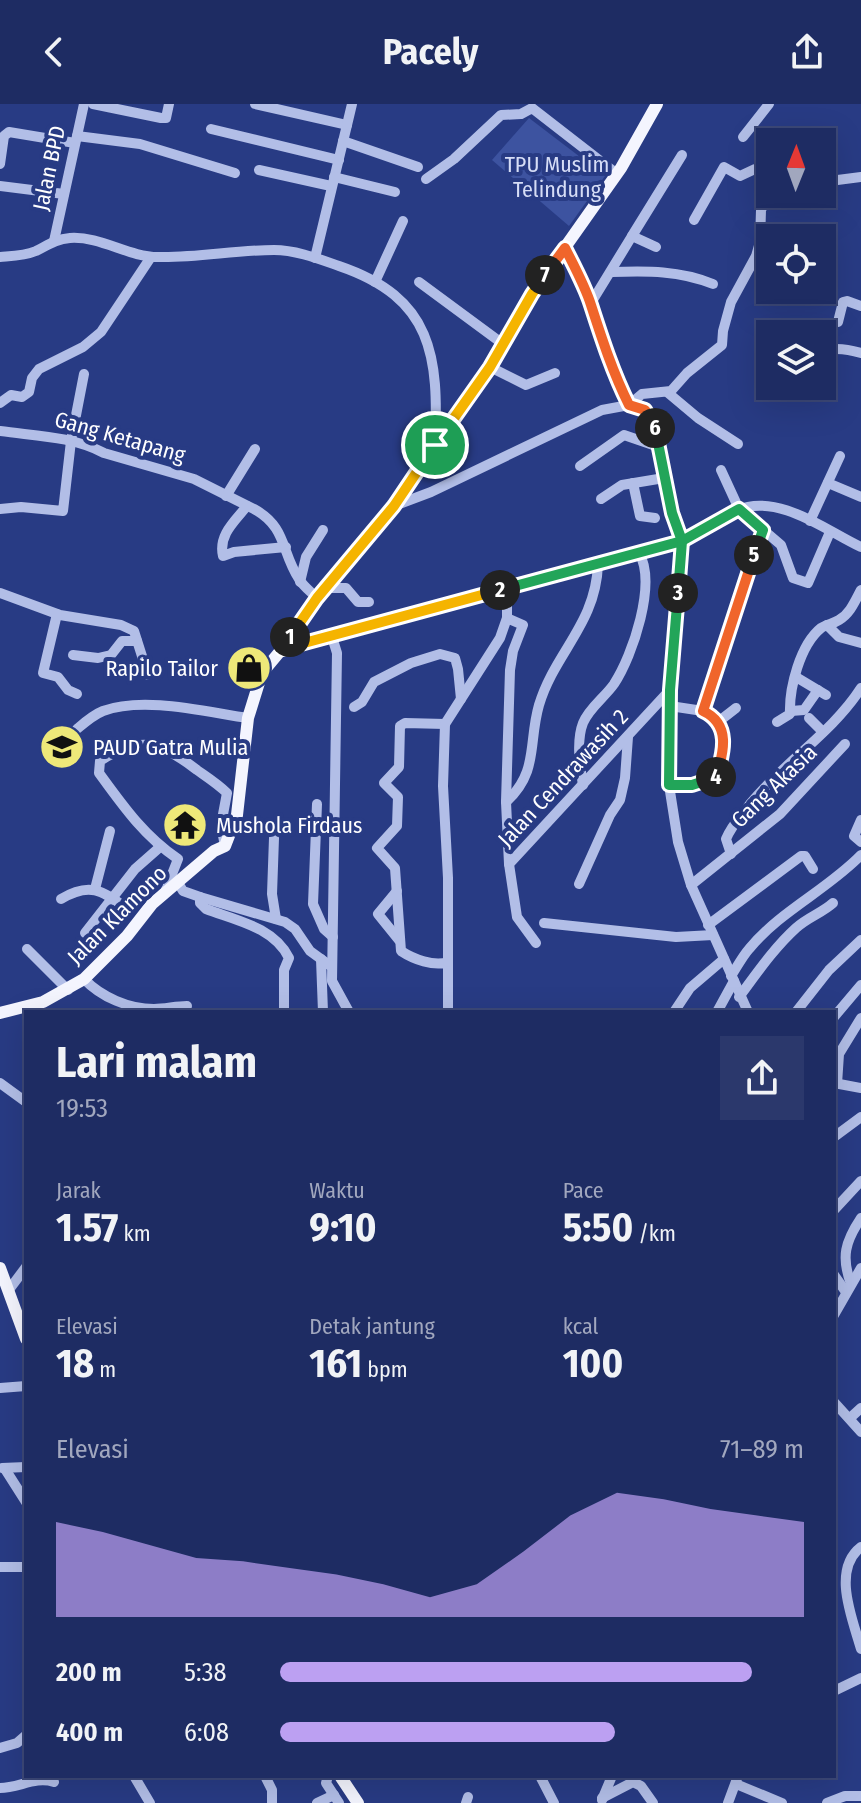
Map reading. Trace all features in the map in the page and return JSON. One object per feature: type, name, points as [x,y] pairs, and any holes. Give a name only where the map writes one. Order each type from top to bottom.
[{"type":"main road","points":[[225,846],[237,815],[248,718],[262,673],[321,593],[394,506],[490,367],[532,294],[617,174],[657,104]]},
{"type":"main road","name":"Jalan Klamono","points":[[0,1013],[37,1004],[84,979],[127,936],[152,904],[214,851],[225,846]]},
{"type":"main road","points":[[0,1268],[5,1289],[24,1334]]},
{"type":"main road","points":[[341,1778],[358,1803]]},
{"type":"street","name":"Jalan BPD","points":[[54,241],[84,104]]},
{"type":"street","points":[[93,104],[166,118],[169,104]]},
{"type":"street","points":[[255,104],[347,125]]},
{"type":"street","points":[[315,258],[352,104]]},
{"type":"street","points":[[743,137],[769,104]]},
{"type":"street","points":[[426,179],[454,159],[501,115],[521,114],[532,105],[617,174]]},
{"type":"street","points":[[211,129],[339,160]]},
{"type":"street","points":[[0,164],[4,136],[9,132],[140,144],[235,173]]},
{"type":"street","points":[[343,141],[418,167]]},
{"type":"street","points":[[591,303],[682,155]]},
{"type":"street","points":[[694,220],[724,167],[740,176],[756,170]]},
{"type":"street","points":[[259,170],[395,192]]},
{"type":"street","points":[[836,180],[861,177]]},
{"type":"street","points":[[0,186],[64,194]]},
{"type":"street","points":[[629,405],[642,394],[667,392],[720,348],[731,302],[756,256],[762,208]]},
{"type":"street","points":[[375,282],[403,221]]},
{"type":"street","points":[[632,236],[656,247]]},
{"type":"street","points":[[0,257],[26,254],[54,241],[73,237],[101,241],[151,257],[195,258],[276,250],[315,258],[363,274],[411,309],[426,335],[434,370],[437,406],[435,445]]},
{"type":"street","points":[[565,248],[591,303],[600,335],[629,405]]},
{"type":"street","points":[[0,403],[11,395],[22,397],[29,392],[32,378],[39,369],[83,347],[101,332],[151,257]]},
{"type":"street","points":[[611,272],[671,272],[713,284]]},
{"type":"street","points":[[419,282],[503,344]]},
{"type":"street","points":[[838,322],[843,302],[861,306]]},
{"type":"street","points":[[836,349],[861,353]]},
{"type":"street","points":[[490,367],[526,385],[555,373]]},
{"type":"street","points":[[0,509],[21,507],[62,512],[84,374]]},
{"type":"street","points":[[667,392],[698,418],[738,444]]},
{"type":"street","points":[[394,506],[431,492],[602,410],[629,405],[645,410],[654,422],[672,513],[682,541],[670,690],[669,785],[678,842],[691,885],[747,1010]]},
{"type":"street","name":"Gang Ketapang","points":[[0,431],[31,432],[71,441],[194,479],[263,514],[274,525],[286,547],[300,582]]},
{"type":"street","points":[[580,466],[624,435],[659,447]]},
{"type":"street","points":[[226,496],[255,449]]},
{"type":"street","points":[[810,521],[840,456]]},
{"type":"street","points":[[721,470],[739,509],[781,545],[793,578],[806,584],[830,532]]},
{"type":"street","points":[[601,499],[622,485],[664,478]]},
{"type":"street","points":[[633,483],[640,516],[655,518]]},
{"type":"street","points":[[828,483],[861,497]]},
{"type":"street","points":[[247,506],[223,537],[223,556],[234,552],[286,547]]},
{"type":"street","points":[[282,649],[682,541],[739,509],[761,506],[784,510],[861,547]]},
{"type":"street","points":[[323,530],[306,557],[300,582],[321,593],[344,587],[358,602],[369,602]]},
{"type":"street","points":[[703,711],[763,530]]},
{"type":"street","points":[[583,785],[580,733],[584,720],[614,683],[626,659],[643,602],[646,574],[639,553]]},
{"type":"street","points":[[506,802],[517,791],[529,769],[539,705],[592,605],[598,564]]},
{"type":"street","points":[[448,1010],[448,878],[443,786],[445,724],[500,638],[507,618],[507,605],[499,590]]},
{"type":"street","points":[[777,722],[791,711],[790,692],[800,657],[818,632],[849,612],[861,590]]},
{"type":"street","points":[[0,593],[57,614],[121,625],[136,633],[148,675]]},
{"type":"street","points":[[57,614],[43,673],[58,677],[68,690],[77,694]]},
{"type":"street","points":[[507,618],[523,625],[510,670],[506,802],[509,864]]},
{"type":"street","points":[[827,625],[839,637],[861,643]]},
{"type":"street","points":[[332,637],[337,653],[332,967],[333,986],[348,1010]]},
{"type":"street","points":[[73,655],[98,658],[111,655],[122,641],[137,641]]},
{"type":"street","points":[[354,707],[362,702],[374,682],[411,663],[440,654],[455,658],[461,699]]},
{"type":"street","points":[[791,711],[804,710],[822,692],[796,677]]},
{"type":"street","points":[[731,854],[726,839],[735,822],[765,786],[847,708],[861,688]]},
{"type":"street","name":"Jalan Cendrawasih 2","points":[[536,943],[517,917],[509,864],[670,690]]},
{"type":"street","points":[[77,729],[102,711],[126,706],[159,706],[248,718]]},
{"type":"street","points":[[669,785],[692,785],[715,778],[725,745],[718,722],[703,711],[670,706]]},
{"type":"street","points":[[718,722],[736,708]]},
{"type":"street","points":[[809,718],[823,732]]},
{"type":"street","points":[[445,724],[405,723],[400,726],[399,767],[384,783],[398,797],[397,826],[377,848],[395,868],[399,940],[404,954],[442,965],[448,962]]},
{"type":"street","points":[[579,884],[610,815],[620,800],[628,737]]},
{"type":"street","name":"Gang Akasia","points":[[691,885],[780,814],[845,744]]},
{"type":"street","points":[[165,893],[178,859],[160,847],[130,815],[99,773],[100,761],[123,747],[153,745],[177,754],[223,789],[227,797],[221,825],[225,846]]},
{"type":"street","points":[[317,804],[313,904],[324,929],[333,937]]},
{"type":"street","points":[[861,820],[854,836],[861,842]]},
{"type":"street","points":[[95,889],[110,831]]},
{"type":"street","points":[[274,838],[272,894],[276,919]]},
{"type":"street","points":[[85,933],[135,869],[160,847]]},
{"type":"street","points":[[718,1010],[749,949],[806,900],[841,876],[861,855]]},
{"type":"street","points":[[544,923],[676,937],[711,930],[801,856],[805,856],[813,869]]},
{"type":"street","points":[[177,881],[183,891],[276,919],[295,929],[310,951],[332,967]]},
{"type":"street","points":[[61,899],[79,889],[95,889],[126,908]]},
{"type":"street","points":[[397,891],[378,914],[399,940]]},
{"type":"street","points":[[200,897],[200,903],[206,909],[264,930],[286,952],[289,958],[284,970],[284,1010]]},
{"type":"street","points":[[739,997],[773,952],[797,927],[833,903]]},
{"type":"street","points":[[798,1010],[829,970],[861,940]]},
{"type":"street","points":[[27,949],[68,990]]},
{"type":"street","points":[[321,959],[323,1010]]},
{"type":"street","points":[[675,1010],[690,988],[724,959]]},
{"type":"street","points":[[84,979],[99,993],[117,1001],[153,1009],[187,1006]]},
{"type":"street","points":[[836,1015],[861,985]]},
{"type":"street","points":[[861,1018],[839,1054],[836,1085],[861,1088]]},
{"type":"street","points":[[0,1083],[24,1101]]},
{"type":"street","points":[[836,1136],[861,1117]]},
{"type":"street","points":[[836,1208],[861,1181]]},
{"type":"street","points":[[848,1288],[844,1259],[850,1238],[861,1218]]},
{"type":"street","points":[[836,1311],[861,1268]]},
{"type":"street","points":[[5,1289],[24,1269]]},
{"type":"street","points":[[836,1277],[848,1288]]},
{"type":"street","points":[[0,1388],[24,1386]]},
{"type":"street","points":[[836,1404],[861,1432]]},
{"type":"street","points":[[850,1418],[861,1408]]},
{"type":"street","points":[[3,1468],[24,1467]]},
{"type":"street","points":[[3,1468],[24,1499]]},
{"type":"street","points":[[861,1547],[850,1561],[847,1586],[849,1609],[861,1649]]},
{"type":"street","points":[[0,1567],[24,1567]]},
{"type":"street","points":[[836,1690],[861,1678]]},
{"type":"street","points":[[0,1748],[17,1743],[24,1737]]},
{"type":"street","points":[[135,1778],[150,1803]]},
{"type":"street","points":[[266,1778],[272,1790],[272,1803]]},
{"type":"street","points":[[317,1803],[336,1799],[326,1783],[327,1778]]},
{"type":"street","points":[[541,1778],[554,1803]]},
{"type":"street","points":[[601,1801],[611,1778]]},
{"type":"street","points":[[0,1788],[41,1780],[54,1782]]},
{"type":"street","points":[[728,1803],[737,1780],[782,1803]]},
{"type":"street","points":[[601,1801],[633,1782],[641,1786],[653,1803]]},
{"type":"street","points":[[827,1803],[845,1796],[861,1796]]},
{"type":"green space","name":"TPU Muslim Telindung","points":[[529,118],[605,176],[569,226],[492,160]]},
{"type":"place","name":"Rapilo Tailor","points":[[249,668]]},
{"type":"place","name":"PAUD Gatra Mulia","points":[[62,747]]},
{"type":"place","name":"Mushola Firdaus","points":[[185,825]]},
{"type":"route","points":[[435,445],[394,506],[317,598],[282,649],[682,541],[670,690],[669,785],[692,785],[715,778],[725,744],[718,722],[703,711],[763,530],[739,509],[682,541],[672,513],[654,422],[645,410],[629,405],[591,303],[565,248],[532,294],[490,367],[435,445]]}]
